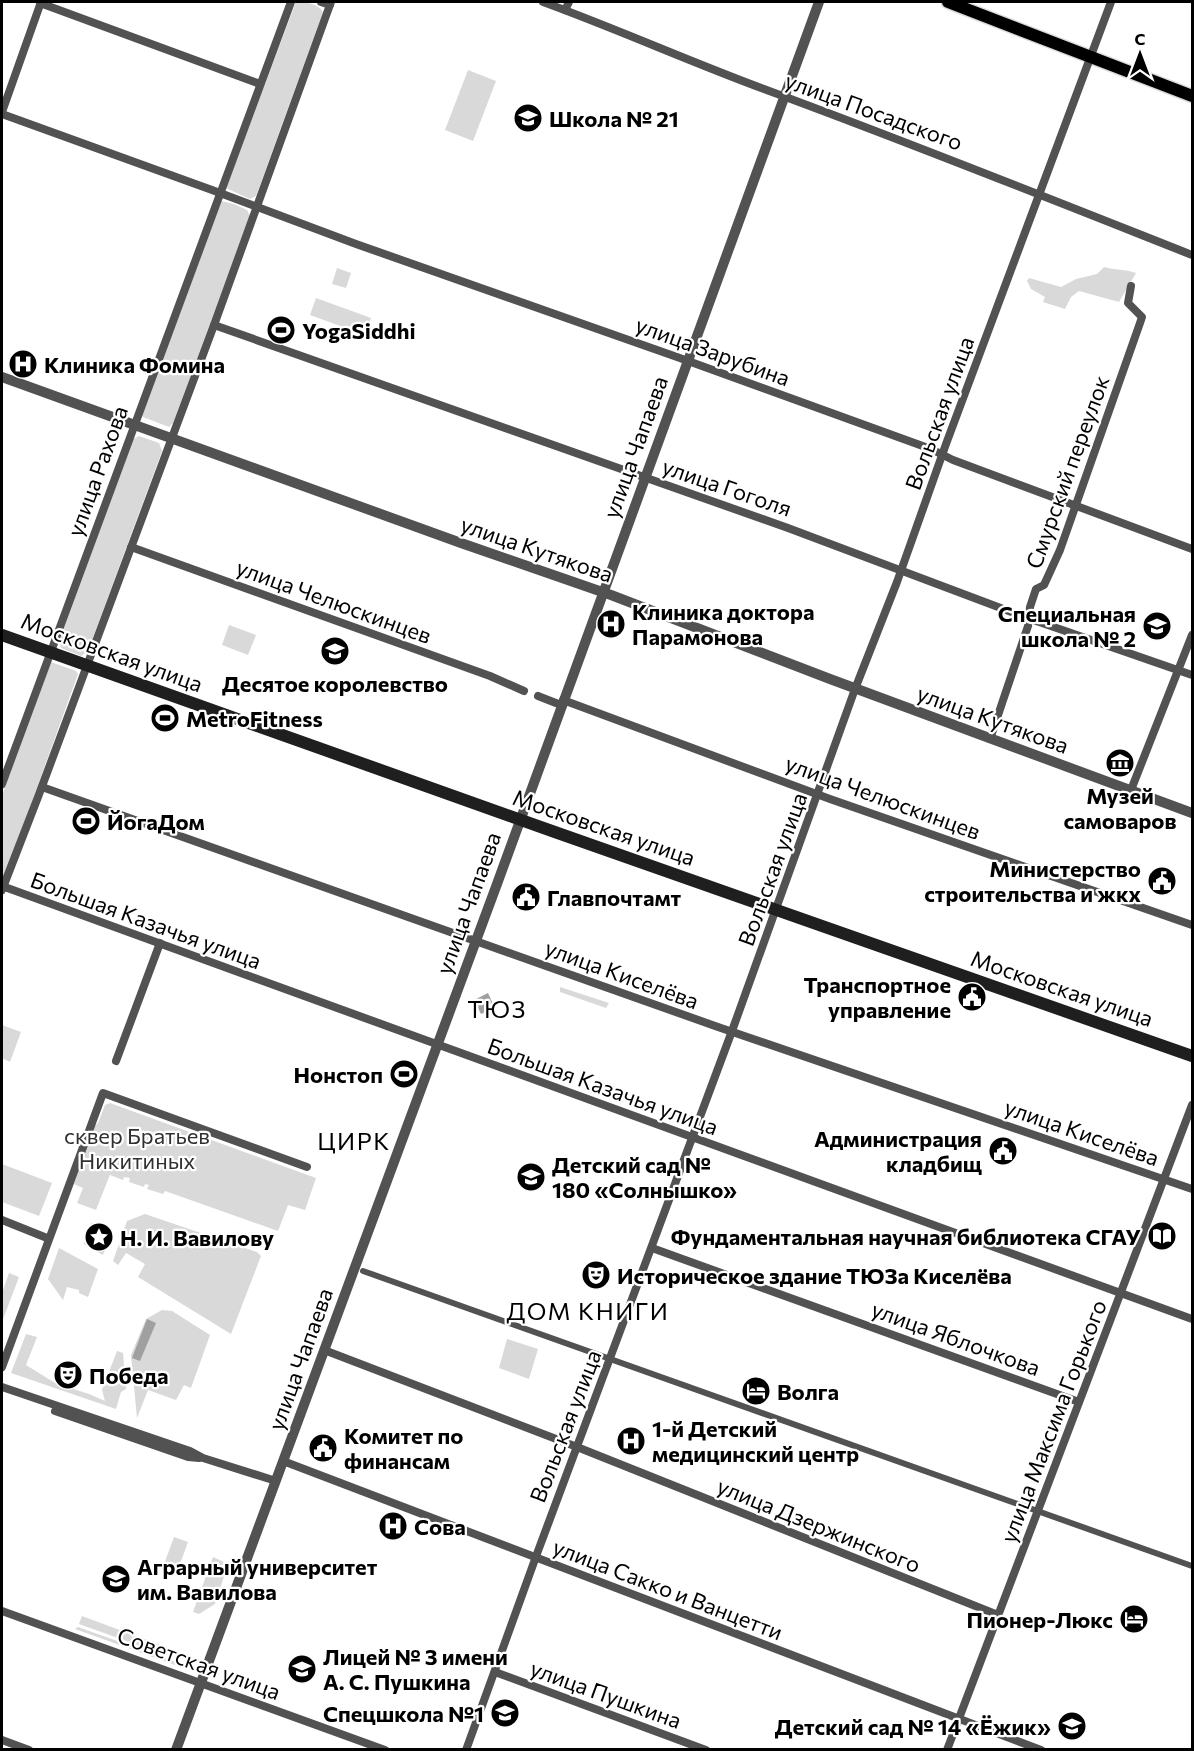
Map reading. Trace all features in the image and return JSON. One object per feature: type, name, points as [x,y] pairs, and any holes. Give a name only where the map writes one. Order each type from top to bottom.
[{"type":"main road","points":[[948,2],[1192,96]]},
{"type":"main road","name":"Московская улица","points":[[2,635],[1192,1056]]},
{"type":"street","points":[[2,113],[40,2],[260,84]]},
{"type":"street","name":"улица Рахова","points":[[2,784],[291,2]]},
{"type":"street","name":"улица Посадского","points":[[543,2],[567,6],[784,97],[1192,255]]},
{"type":"street","name":"улица Чапаева","points":[[177,1749],[819,2]]},
{"type":"street","name":"Вольская улица","points":[[466,1749],[777,910],[855,689],[1111,2]]},
{"type":"street","points":[[2,888],[42,787],[257,208],[327,3]]},
{"type":"street","name":"улица Зарубина","points":[[2,113],[257,208],[687,361],[1192,549]]},
{"type":"street","name":"Смурский переулок","points":[[990,739],[1029,618],[1029,607],[1036,589],[1044,585],[1077,505],[1142,316],[1128,303],[1131,286]]},
{"type":"street","name":"улица Гоголя","points":[[214,325],[1192,675]]},
{"type":"street","name":"улица Кутякова","points":[[2,377],[603,593],[1192,813]]},
{"type":"street","name":"улица Челюскинцев","points":[[131,547],[478,672],[524,691]]},
{"type":"street","points":[[1131,790],[1192,635]]},
{"type":"street","name":"улица Челюскинцев","points":[[538,696],[562,702],[1192,925]]},
{"type":"street","name":"улица Киселёва","points":[[42,787],[732,1031],[1192,1189]]},
{"type":"street","name":"Большая Казачья улица","points":[[2,888],[160,943],[1192,1319]]},
{"type":"street","points":[[116,1061],[160,943]]},
{"type":"street","points":[[2,1367],[47,1238],[103,1093],[307,1167]]},
{"type":"street","name":"улица Максима Горького","points":[[946,1749],[1192,1105]]},
{"type":"street","points":[[2,1220],[47,1238]]},
{"type":"street","name":"улица Яблочкова","points":[[652,1248],[1079,1402]]},
{"type":"street","points":[[363,1271],[1192,1566]]},
{"type":"street","name":"улица Дзержинского","points":[[324,1350],[577,1446],[998,1615]]},
{"type":"street","points":[[2,1387],[190,1451],[203,1458],[276,1481]]},
{"type":"street","points":[[2,1392],[188,1457],[203,1458]]},
{"type":"street","name":"улица Сакко и Ванцетти","points":[[283,1461],[1041,1749]]},
{"type":"street","name":"Советская улица","points":[[2,1611],[385,1749]]},
{"type":"street","name":"улица Пушкина","points":[[495,1672],[706,1749]]},
{"type":"street","points":[[2,1740],[29,1749]]},
{"type":"green space","points":[[296,2],[315,5],[323,12],[256,196],[250,199],[226,188]]},
{"type":"green space","points":[[468,70],[496,81],[473,141],[445,130]]},
{"type":"green space","points":[[221,201],[247,210],[250,216],[173,423],[169,427],[143,417],[141,414]]},
{"type":"green space","points":[[1104,267],[1136,273],[1119,302],[1079,291],[1071,297],[1065,309],[1043,302],[1045,297],[1031,289],[1027,281],[1029,278],[1061,287],[1076,279],[1097,274]]},
{"type":"green space","points":[[337,268],[351,273],[346,288],[332,284]]},
{"type":"green space","points":[[316,298],[371,318],[365,335],[310,315]]},
{"type":"green space","points":[[139,436],[159,443],[162,451],[88,651],[81,656],[61,648],[59,642],[133,439]]},
{"type":"green space","points":[[229,625],[256,635],[248,655],[222,645]]},
{"type":"green space","points":[[51,662],[76,671],[78,674],[2,880],[2,795]]},
{"type":"green space","points":[[560,987],[609,1003],[606,1008],[560,992]]},
{"type":"green space","points":[[2,1025],[21,1032],[10,1062],[2,1058]]},
{"type":"green space","name":"сквер Братьев Никитиных","points":[[110,1103],[316,1178],[305,1210],[288,1205],[278,1231],[165,1191],[163,1194],[147,1189],[149,1185],[145,1184],[144,1187],[129,1182],[130,1178],[124,1177],[123,1180],[110,1175],[111,1172],[96,1210],[77,1203],[83,1188],[74,1184],[94,1126],[98,1123],[105,1105]]},
{"type":"green space","points":[[2,1164],[52,1183],[39,1216],[2,1202]]},
{"type":"green space","points":[[145,1214],[257,1252],[261,1256],[231,1334],[138,1277],[145,1264],[126,1253],[118,1265],[113,1261],[127,1221]]},
{"type":"green space","points":[[91,1223],[112,1231],[103,1255],[84,1244]]},
{"type":"green space","points":[[59,1248],[98,1269],[88,1297],[79,1293],[79,1290],[67,1287],[63,1300],[48,1279]]},
{"type":"green space","points":[[9,1273],[19,1277],[2,1322],[2,1293]]},
{"type":"green space","points":[[162,1310],[172,1311],[210,1335],[191,1388],[184,1385],[176,1400],[148,1390],[137,1418],[131,1355],[146,1319]]},
{"type":"green space","points":[[26,1334],[37,1337],[26,1365],[55,1383],[105,1401],[102,1390],[117,1351],[123,1353],[126,1389],[121,1392],[116,1409],[11,1373]]},
{"type":"green space","points":[[507,1339],[538,1349],[529,1379],[499,1368]]},
{"type":"green space","points":[[174,1537],[188,1542],[176,1575],[162,1570]]},
{"type":"green space","points":[[213,1557],[228,1564],[215,1604],[199,1614],[193,1612]]},
{"type":"green space","points":[[82,1616],[160,1645],[157,1652],[79,1624]]},
{"type":"green space","points":[[78,1627],[176,1662],[175,1665],[75,1629]]},
{"type":"shaded area","points":[[488,993],[495,1008],[481,1014],[474,1000]]},
{"type":"shaded area","points":[[147,1319],[156,1323],[140,1361],[132,1358]]},
{"type":"place","name":"Школа № 21","points":[[528,118]]},
{"type":"place","name":"YogaSiddhi","points":[[281,330]]},
{"type":"place","name":"Клиника Фомина","points":[[23,364]]},
{"type":"place","name":"Клиника доктора Парамонова","points":[[611,624]]},
{"type":"place","name":"Специальная школа № 2","points":[[1157,626]]},
{"type":"place","name":"Десятое королевство","points":[[335,651]]},
{"type":"place","name":"MetroFitness","points":[[165,718]]},
{"type":"place","name":"Музей самоваров","points":[[1120,763]]},
{"type":"place","name":"ЙогаДом","points":[[86,821]]},
{"type":"place","name":"Министерство строительства и жкх","points":[[1162,881]]},
{"type":"place","name":"Главпочтамт","points":[[526,897]]},
{"type":"place","name":"Транспортное управление","points":[[972,997]]},
{"type":"place","name":"Нонстоп","points":[[404,1074]]},
{"type":"place","name":"Администрация кладбищ","points":[[1003,1151]]},
{"type":"place","name":"Детский сад № 180 «Солнышко»","points":[[531,1177]]},
{"type":"place","name":"Фундаментальная научная библиотека СГАУ","points":[[1162,1236]]},
{"type":"place","name":"Н. И. Вавилову","points":[[99,1237]]},
{"type":"place","name":"Историческое здание ТЮЗа Киселёва","points":[[596,1275]]},
{"type":"place","name":"Победа","points":[[68,1375]]},
{"type":"place","name":"Волга","points":[[756,1391]]},
{"type":"place","name":"1-й Детский медицинский центр","points":[[631,1441]]},
{"type":"place","name":"Комитет по финансам","points":[[323,1448]]},
{"type":"place","name":"Сова","points":[[393,1526]]},
{"type":"place","name":"Аграрный университет им. Вавилова","points":[[116,1579]]},
{"type":"place","name":"Пионер-Люкс","points":[[1134,1619]]},
{"type":"place","name":"Лицей № 3 имени А. С. Пушкина","points":[[302,1669]]},
{"type":"place","name":"Спецшкола №1","points":[[505,1713]]},
{"type":"place","name":"Детский сад № 14 «Ёжик»","points":[[1072,1726]]},
{"type":"district","name":"ТЮЗ","points":[[497,1008]]},
{"type":"district","name":"ЦИРК","points":[[354,1140]]},
{"type":"district","name":"ДОМ КНИГИ","points":[[588,1310]]}]
